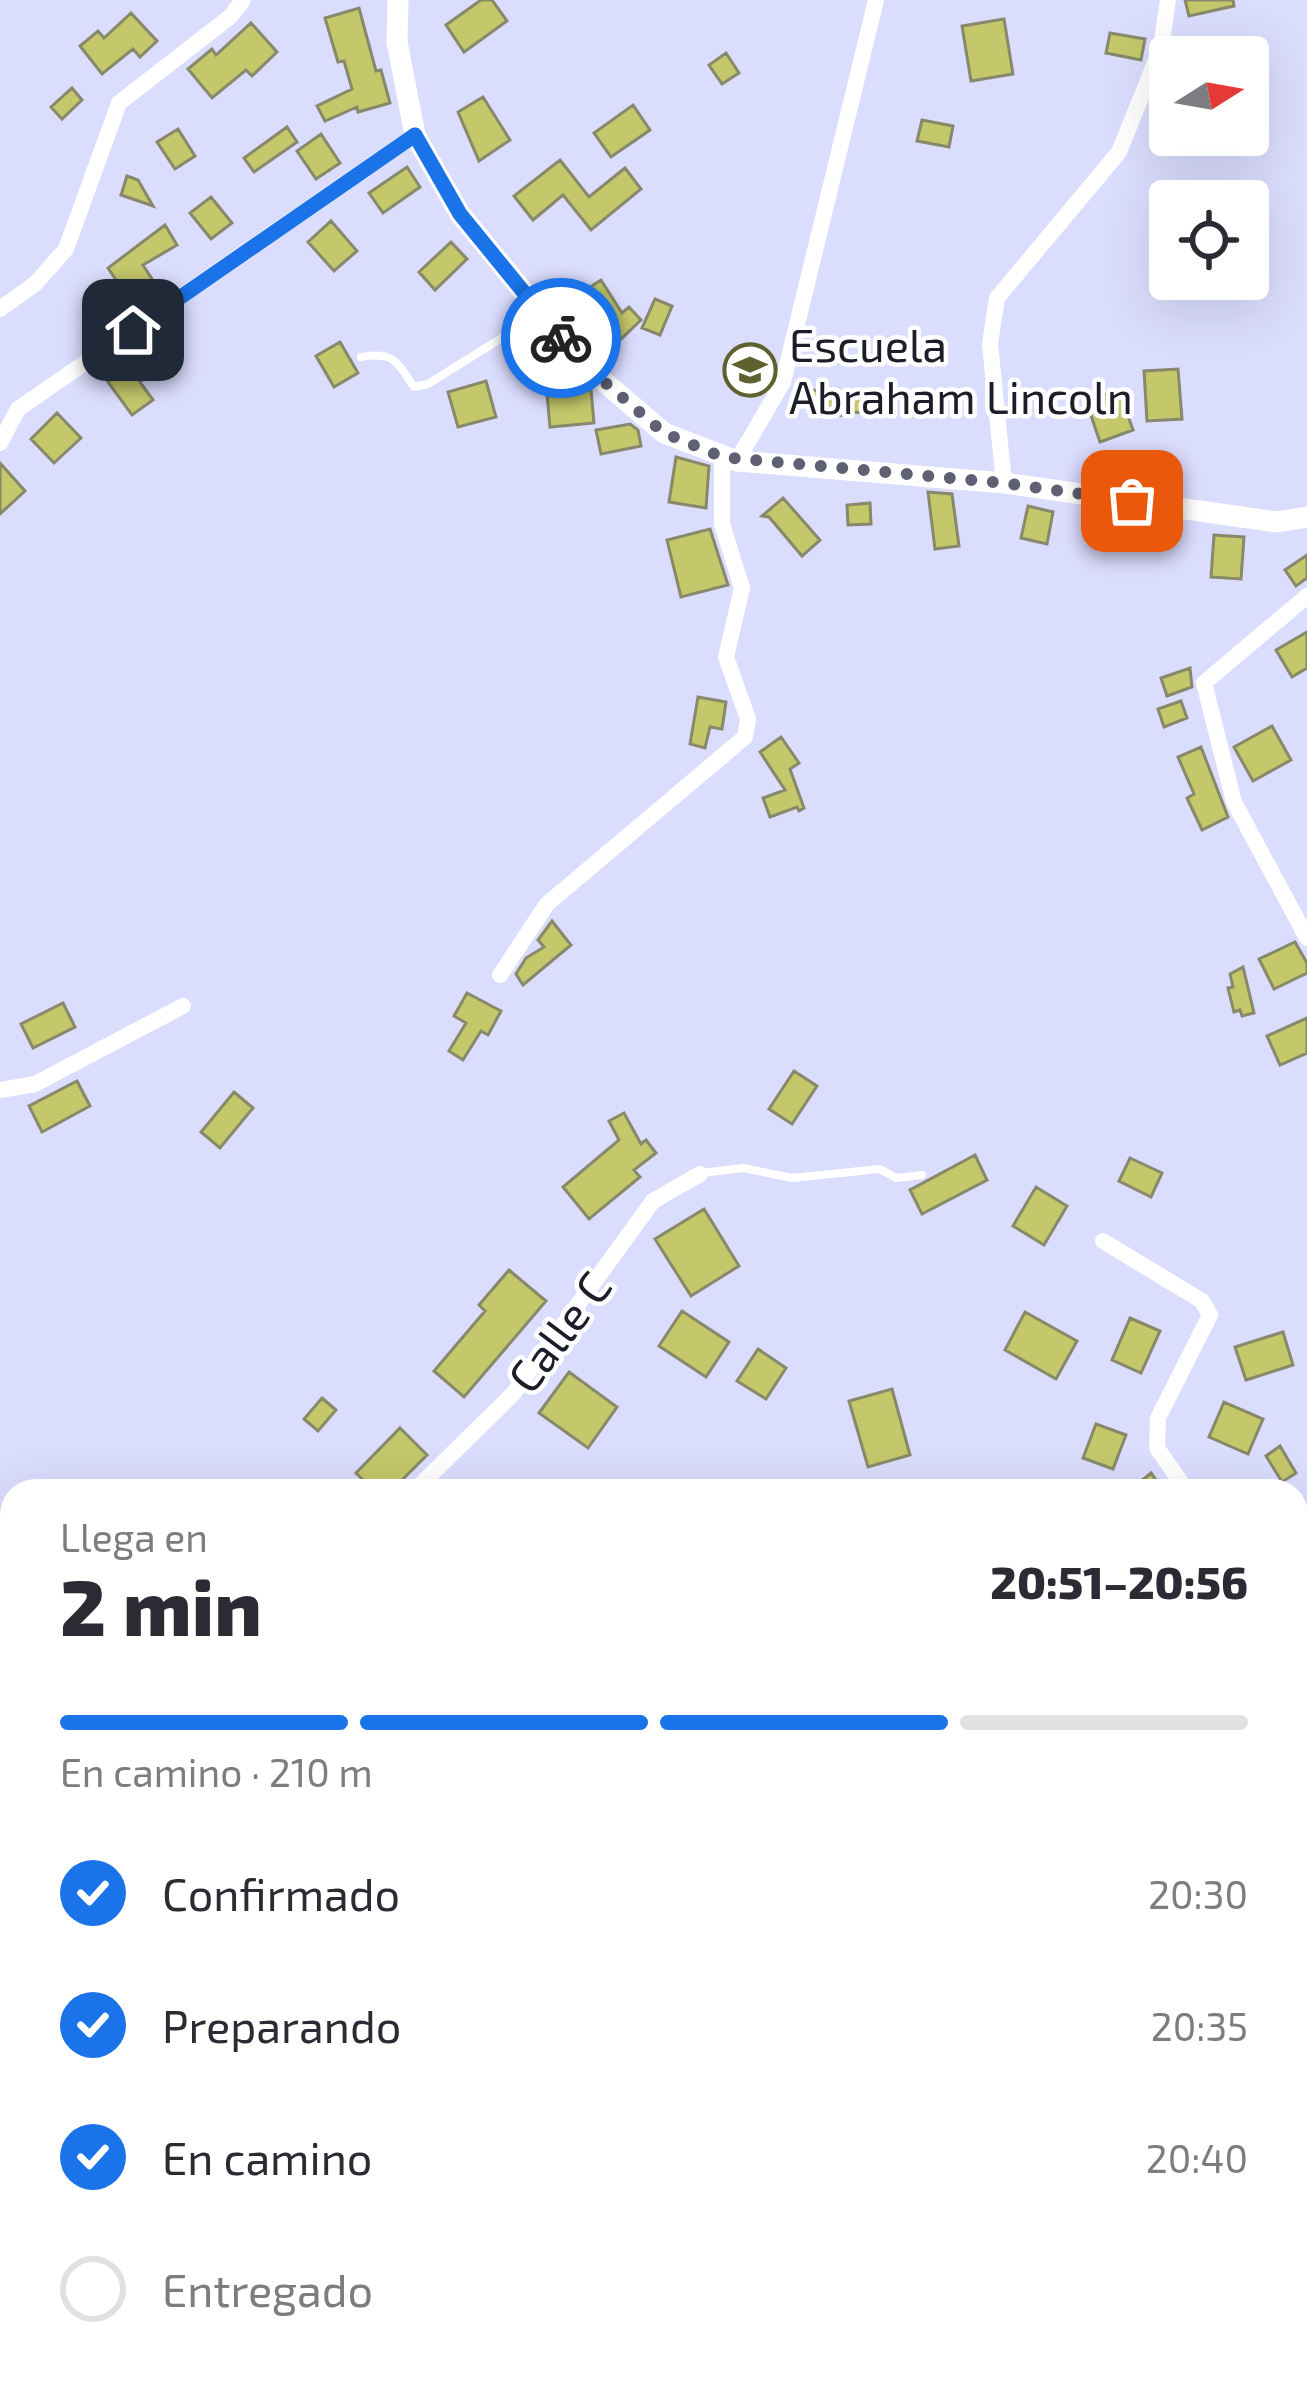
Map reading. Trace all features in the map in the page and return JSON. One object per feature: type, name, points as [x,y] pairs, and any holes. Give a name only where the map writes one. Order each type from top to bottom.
[{"type":"street","points":[[0,309],[35,284],[66,249],[119,103],[231,16],[243,0]]},
{"type":"street","points":[[398,0],[397,42],[415,135],[460,214],[581,362],[664,433],[730,459],[1004,483],[1277,522],[1307,517]]},
{"type":"street","points":[[500,975],[547,904],[745,737],[748,719],[726,657],[742,588],[722,524],[730,459],[782,382],[876,0]]},
{"type":"street","points":[[1004,483],[990,344],[997,298],[1119,152],[1161,48],[1168,0]]},
{"type":"street","points":[[0,443],[18,409],[415,135]]},
{"type":"street","points":[[1307,596],[1204,683],[1234,802],[1307,938]]},
{"type":"street","points":[[0,1090],[35,1084],[183,1006]]},
{"type":"street","name":"Calle C","points":[[426,1479],[513,1394],[653,1201],[700,1174]]},
{"type":"street","points":[[1103,1241],[1202,1301],[1210,1315],[1158,1418],[1157,1448],[1179,1479]]},
{"type":"lane","points":[[361,357],[380,353],[396,361],[414,387],[428,384],[541,314]]},
{"type":"lane","points":[[700,1174],[743,1168],[792,1178],[880,1169],[896,1178],[922,1175]]},
{"type":"building","points":[[481,0],[492,0],[507,21],[464,52],[446,25]]},
{"type":"building","points":[[1185,0],[1233,0],[1234,6],[1189,16]]},
{"type":"building","points":[[359,8],[390,103],[358,112],[357,107],[325,121],[317,106],[352,89],[325,18]]},
{"type":"building","points":[[131,13],[157,41],[140,57],[133,49],[102,74],[80,46],[98,31],[104,38]]},
{"type":"building","points":[[1004,19],[1013,74],[971,81],[962,26]]},
{"type":"building","points":[[251,23],[277,52],[252,76],[246,70],[212,98],[188,69],[212,49],[216,55]]},
{"type":"building","points":[[1110,33],[1145,39],[1141,60],[1106,53]]},
{"type":"building","points":[[726,53],[739,73],[722,84],[709,65]]},
{"type":"building","points":[[72,88],[82,100],[62,119],[51,107]]},
{"type":"building","points":[[483,97],[510,140],[479,161],[458,112]]},
{"type":"building","points":[[633,105],[650,130],[611,157],[594,133]]},
{"type":"building","points":[[922,120],[953,126],[949,147],[917,141]]},
{"type":"building","points":[[287,127],[297,142],[254,172],[244,158]]},
{"type":"building","points":[[178,129],[195,156],[175,169],[157,142]]},
{"type":"building","points":[[321,134],[340,163],[316,179],[297,151]]},
{"type":"building","points":[[560,160],[589,197],[625,168],[641,189],[591,230],[563,195],[533,220],[514,196]]},
{"type":"building","points":[[407,167],[420,187],[383,213],[369,193]]},
{"type":"building","points":[[127,176],[138,180],[153,206],[121,195]]},
{"type":"building","points":[[211,197],[232,223],[211,239],[190,213]]},
{"type":"building","points":[[331,221],[357,251],[334,271],[308,242]]},
{"type":"building","points":[[165,225],[177,245],[143,265],[156,285],[131,302],[108,268]]},
{"type":"building","points":[[451,242],[467,259],[435,290],[419,272]]},
{"type":"building","points":[[601,280],[622,313],[629,307],[641,320],[620,340],[592,310],[581,317],[570,300]]},
{"type":"building","points":[[655,299],[672,306],[660,335],[642,328]]},
{"type":"building","points":[[340,342],[358,373],[334,387],[316,356]]},
{"type":"building","points":[[764,350],[774,363],[773,370],[750,388],[737,372]]},
{"type":"building","points":[[138,360],[149,375],[140,382],[153,400],[132,415],[108,382]]},
{"type":"building","points":[[1178,369],[1182,419],[1147,421],[1144,371]]},
{"type":"building","points":[[486,381],[496,417],[458,427],[448,392]]},
{"type":"building","points":[[591,390],[594,423],[550,427],[547,394]]},
{"type":"building","points":[[812,390],[876,397],[875,413],[811,412]]},
{"type":"building","points":[[1119,390],[1133,430],[1100,442],[1086,401]]},
{"type":"building","points":[[57,413],[81,438],[54,463],[31,439]]},
{"type":"building","points":[[630,424],[638,430],[641,446],[601,454],[596,430]]},
{"type":"building","points":[[676,457],[709,466],[706,508],[669,502]]},
{"type":"building","points":[[0,463],[25,491],[0,514]]},
{"type":"building","points":[[928,492],[952,494],[959,546],[935,549]]},
{"type":"building","points":[[783,498],[820,540],[802,556],[769,517],[762,516]]},
{"type":"building","points":[[870,503],[871,524],[848,525],[847,505]]},
{"type":"building","points":[[1028,506],[1053,512],[1047,544],[1021,538]]},
{"type":"building","points":[[710,529],[728,585],[681,597],[667,540]]},
{"type":"building","points":[[1214,535],[1244,537],[1241,579],[1211,577]]},
{"type":"building","points":[[1307,555],[1307,578],[1296,586],[1285,570]]},
{"type":"building","points":[[1307,632],[1307,668],[1292,677],[1276,650]]},
{"type":"building","points":[[1190,668],[1192,687],[1167,696],[1161,678]]},
{"type":"building","points":[[698,697],[726,702],[722,729],[710,727],[705,748],[690,744]]},
{"type":"building","points":[[1181,701],[1187,718],[1164,727],[1158,709]]},
{"type":"building","points":[[1272,726],[1291,760],[1253,781],[1234,747]]},
{"type":"building","points":[[781,737],[799,763],[790,769],[804,808],[770,817],[763,798],[785,790],[760,752]]},
{"type":"building","points":[[1201,747],[1228,817],[1202,830],[1187,798],[1194,794],[1178,757]]},
{"type":"building","points":[[552,921],[571,945],[523,985],[516,974],[526,958],[544,947],[538,940]]},
{"type":"building","points":[[1295,942],[1307,963],[1307,973],[1274,989],[1259,959]]},
{"type":"building","points":[[1243,967],[1254,1013],[1242,1016],[1240,1010],[1234,1012],[1228,988],[1233,987],[1230,974]]},
{"type":"building","points":[[467,993],[501,1011],[488,1035],[481,1031],[463,1060],[449,1051],[466,1023],[454,1016]]},
{"type":"building","points":[[63,1003],[75,1027],[33,1048],[21,1024]]},
{"type":"building","points":[[1307,1018],[1307,1053],[1280,1065],[1267,1036]]},
{"type":"building","points":[[794,1071],[817,1086],[792,1124],[769,1109]]},
{"type":"building","points":[[77,1081],[90,1106],[42,1132],[29,1106]]},
{"type":"building","points":[[234,1092],[253,1108],[220,1148],[201,1132]]},
{"type":"building","points":[[624,1113],[641,1144],[646,1140],[656,1153],[634,1170],[640,1177],[589,1219],[563,1187],[619,1140],[609,1121]]},
{"type":"building","points":[[975,1155],[987,1180],[922,1214],[910,1190]]},
{"type":"building","points":[[1130,1158],[1162,1173],[1151,1197],[1119,1181]]},
{"type":"building","points":[[1036,1187],[1067,1206],[1044,1245],[1013,1226]]},
{"type":"building","points":[[704,1209],[739,1266],[691,1296],[655,1239]]},
{"type":"building","points":[[509,1270],[546,1301],[464,1397],[434,1371],[485,1311],[479,1305]]},
{"type":"building","points":[[682,1311],[729,1342],[706,1377],[659,1346]]},
{"type":"building","points":[[1025,1312],[1077,1341],[1056,1379],[1005,1350]]},
{"type":"building","points":[[1130,1318],[1160,1331],[1141,1373],[1112,1360]]},
{"type":"building","points":[[1283,1332],[1293,1365],[1246,1380],[1235,1347]]},
{"type":"building","points":[[758,1349],[786,1368],[766,1399],[737,1381]]},
{"type":"building","points":[[569,1372],[617,1407],[588,1448],[539,1413]]},
{"type":"building","points":[[892,1389],[910,1455],[868,1467],[849,1401]]},
{"type":"building","points":[[322,1398],[336,1410],[318,1431],[304,1419]]},
{"type":"building","points":[[1224,1402],[1263,1419],[1248,1454],[1209,1437]]},
{"type":"building","points":[[1096,1424],[1126,1435],[1113,1469],[1083,1458]]},
{"type":"building","points":[[400,1428],[427,1455],[403,1479],[362,1479],[356,1473]]},
{"type":"building","points":[[1280,1446],[1296,1473],[1280,1479],[1266,1456]]},
{"type":"way so far","points":[[561,338],[581,362],[664,433],[722,457],[1004,483],[1132,501]]},
{"type":"place","name":"Escuela Abraham Lincoln","points":[[750,370]]},
{"type":"route","points":[[133,330],[415,135],[460,214],[561,338]]}]
